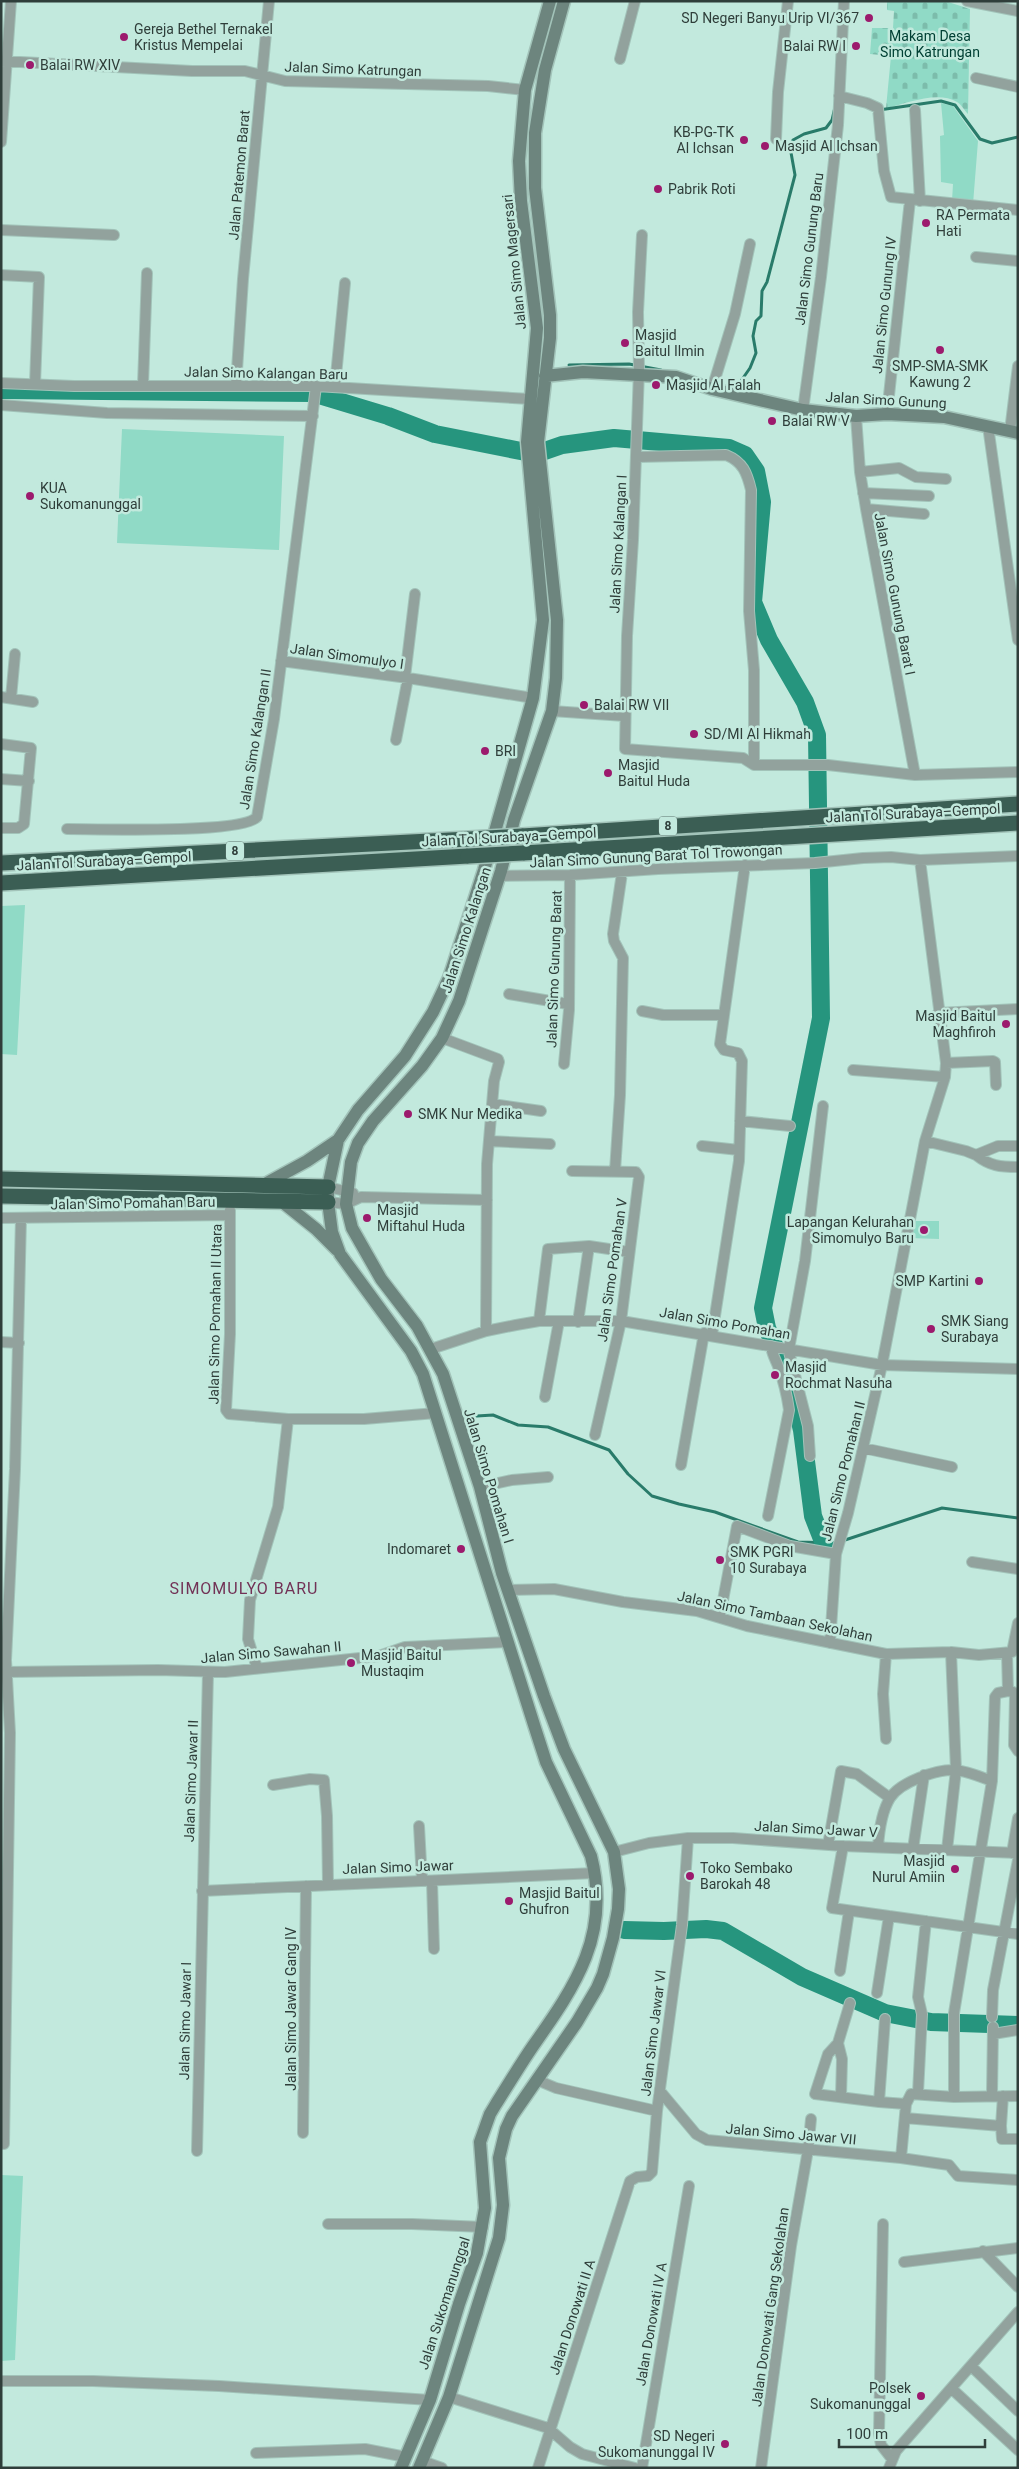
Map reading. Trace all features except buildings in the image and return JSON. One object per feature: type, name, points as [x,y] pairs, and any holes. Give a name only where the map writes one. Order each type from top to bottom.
[{"type":"highway","name":"Jalan Tol Surabaya–Gempol","points":[[1,863],[522,836],[1018,804]]},
{"type":"highway","name":"Jalan Tol Surabaya–Gempol","points":[[1,883],[1018,823]]},
{"type":"highway","points":[[328,1195],[265,1184],[231,1192],[6,1196],[9,1188],[6,1179],[231,1192],[281,1201],[328,1195]]},
{"type":"main road","name":"Jalan Simo Magersari","points":[[534,460],[530,398],[537,328],[519,161],[525,90],[550,1]]},
{"type":"main road","name":"Jalan Simo Magersari","points":[[533,442],[550,376],[550,315],[535,188],[535,133],[544,70],[564,1]]},
{"type":"main road","name":"Jalan Simo Gunung","points":[[550,376],[638,367],[803,410],[856,416],[887,414],[944,417],[1014,432]]},
{"type":"main road","name":"Jalan Simo Kalangan","points":[[346,1204],[352,1162],[358,1143],[378,1115],[422,1066],[442,1038],[459,1001],[499,876],[514,820],[552,711],[556,678],[558,620],[534,460]]},
{"type":"main road","name":"Jalan Simo Kalangan","points":[[328,1195],[338,1140],[358,1110],[405,1056],[433,1012],[449,978],[484,872],[533,698],[543,620],[534,460]]},
{"type":"main road","points":[[543,620],[558,620]]},
{"type":"main road","points":[[265,1184],[303,1164],[338,1140]]},
{"type":"main road","points":[[328,1195],[332,1232],[340,1254]]},
{"type":"main road","points":[[281,1201],[316,1229],[340,1254],[416,1360],[436,1413],[540,1744],[591,1856],[595,1873]]},
{"type":"main road","name":"Jalan Simo Pomahan I","points":[[346,1204],[352,1228],[381,1279],[435,1348],[480,1487],[508,1590],[562,1743],[614,1852],[619,1899],[609,1958],[590,2001],[512,2116],[502,2143],[499,2158],[503,2220],[484,2286]]},
{"type":"main road","points":[[540,1744],[562,1743]]},
{"type":"main road","name":"Jalan Sukomanunggal","points":[[404,2462],[430,2400],[483,2227],[485,2208],[480,2142],[490,2114],[565,2001],[584,1964],[592,1943],[596,1921],[595,1873]]},
{"type":"main road","points":[[420,2464],[449,2397],[484,2286],[467,2280]]},
{"type":"street","points":[[1,142],[4,61],[11,1]]},
{"type":"street","name":"Jalan Patemon Barat","points":[[236,385],[243,278],[269,1]]},
{"type":"street","points":[[620,59],[635,1]]},
{"type":"street","points":[[776,139],[788,1]]},
{"type":"street","name":"Jalan Simo Gunung Baru","points":[[803,410],[821,277],[839,103],[844,1]]},
{"type":"street","points":[[967,1],[1018,11]]},
{"type":"street","name":"Jalan Simo Katrungan","points":[[4,61],[192,71],[245,71],[284,81],[488,86],[525,90]]},
{"type":"street","points":[[976,78],[1018,88]]},
{"type":"street","points":[[839,103],[867,103],[878,110],[884,171],[890,195],[894,198],[1018,210]]},
{"type":"street","name":"Jalan Simo Gunung IV","points":[[887,414],[915,201],[915,110]]},
{"type":"street","points":[[1,230],[114,235]]},
{"type":"street","name":"Jalan Simo Kalangan I","points":[[642,235],[638,312],[634,533],[627,636],[626,750],[743,758],[754,765],[828,766],[915,775],[1018,772]]},
{"type":"street","points":[[713,386],[735,314],[750,244]]},
{"type":"street","points":[[976,258],[1018,260]]},
{"type":"street","points":[[143,385],[147,274]]},
{"type":"street","points":[[1,275],[39,277],[35,384]]},
{"type":"street","points":[[334,386],[345,283]]},
{"type":"street","points":[[1014,432],[1018,366]]},
{"type":"street","name":"Jalan Simo Kalangan Baru","points":[[1,383],[236,385],[316,388],[334,386],[530,398]]},
{"type":"street","name":"Jalan Simomulyo I","points":[[316,388],[281,662],[406,678],[533,698]]},
{"type":"street","points":[[1,405],[107,413],[313,413]]},
{"type":"street","name":"Jalan Simo Gunung Barat I","points":[[856,416],[863,493],[915,775]]},
{"type":"street","points":[[988,426],[1018,640]]},
{"type":"street","points":[[636,452],[726,455],[737,460],[746,471],[751,490],[749,611],[754,670],[754,765]]},
{"type":"street","points":[[860,472],[899,468],[916,477],[946,479]]},
{"type":"street","points":[[863,493],[928,496]]},
{"type":"street","points":[[866,509],[924,514]]},
{"type":"street","points":[[396,740],[406,678],[415,594]]},
{"type":"street","points":[[15,654],[6,697],[33,702]]},
{"type":"street","name":"Jalan Simo Kalangan II","points":[[67,829],[189,829],[247,823],[254,820],[257,817],[274,719],[281,662]]},
{"type":"street","points":[[552,711],[625,716]]},
{"type":"street","points":[[1,744],[30,747],[29,781],[22,826],[1,828]]},
{"type":"street","points":[[1,779],[29,781]]},
{"type":"street","name":"Jalan Simo Gunung Barat Tol Trowongan","points":[[499,876],[622,873],[745,865],[820,863],[891,857],[920,860],[1018,856]]},
{"type":"street","name":"Jalan Simo Pomahan II","points":[[830,1643],[839,1545],[882,1365],[925,1141],[945,1077],[946,1063],[938,1013],[920,860]]},
{"type":"street","points":[[681,1465],[725,1259],[739,1150],[741,1057],[721,1047],[723,1015],[745,865]]},
{"type":"street","points":[[615,1171],[620,1096],[623,958],[614,941],[614,934],[622,873]]},
{"type":"street","name":"Jalan Simo Gunung Barat","points":[[564,1064],[568,1004],[570,875]]},
{"type":"street","points":[[509,994],[568,1004]]},
{"type":"street","points":[[938,1013],[1018,1009]]},
{"type":"street","points":[[642,1010],[664,1015],[723,1015]]},
{"type":"street","points":[[442,1038],[499,1060],[494,1082],[489,1141],[486,1331]]},
{"type":"street","points":[[946,1063],[996,1062],[996,1085]]},
{"type":"street","points":[[853,1070],[945,1077]]},
{"type":"street","points":[[492,1104],[541,1111]]},
{"type":"street","points":[[768,1516],[789,1410],[779,1367],[772,1356],[781,1347],[805,1261],[823,1106]]},
{"type":"street","points":[[740,1121],[790,1126]]},
{"type":"street","points":[[489,1141],[550,1144]]},
{"type":"street","points":[[925,1141],[966,1151],[993,1166],[1018,1167]]},
{"type":"street","points":[[702,1146],[739,1150]]},
{"type":"street","points":[[976,1156],[998,1146],[1018,1146]]},
{"type":"street","name":"Jalan Simo Pomahan V","points":[[572,1170],[636,1172],[639,1174],[621,1320],[595,1434]]},
{"type":"street","points":[[328,1195],[347,1190],[361,1197],[487,1200]]},
{"type":"street","name":"Jalan Simo Pomahan Baru","points":[[1,1218],[230,1215],[231,1192]]},
{"type":"street","points":[[328,1195],[346,1204],[361,1197]]},
{"type":"street","name":"Jalan Simo Pomahan II Utara","points":[[230,1215],[230,1334],[226,1410],[229,1414],[288,1419]]},
{"type":"street","points":[[4,2144],[10,1732],[6,1672],[8,1589],[15,1469],[21,1218]]},
{"type":"street","points":[[578,1322],[589,1246]]},
{"type":"street","points":[[538,1321],[548,1248],[589,1246],[629,1252]]},
{"type":"street","name":"Jalan Simo Pomahan","points":[[435,1348],[486,1331],[538,1321],[621,1320],[882,1365],[1018,1368]]},
{"type":"street","points":[[545,1397],[559,1321]]},
{"type":"street","points":[[1,1342],[19,1343]]},
{"type":"street","points":[[781,1347],[808,1426],[810,1456]]},
{"type":"street","points":[[257,1668],[248,1639],[250,1600],[278,1507],[288,1419],[364,1419],[436,1413]]},
{"type":"street","points":[[863,1448],[952,1467]]},
{"type":"street","points":[[480,1487],[512,1480],[548,1477]]},
{"type":"street","points":[[720,1616],[737,1526],[790,1546],[839,1545]]},
{"type":"street","points":[[972,1562],[1018,1569]]},
{"type":"street","name":"Jalan Simo Tambaan Sekolahan","points":[[508,1590],[554,1589],[720,1616],[747,1626],[886,1654],[951,1652],[979,1655],[1012,1653]]},
{"type":"street","points":[[1008,1691],[1012,1653],[1018,1623]]},
{"type":"street","name":"Jalan Simo Sawahan II","points":[[6,1672],[158,1670],[208,1672],[380,1656],[405,1647],[507,1642]]},
{"type":"street","points":[[947,1850],[956,1770],[951,1652]]},
{"type":"street","points":[[886,1654],[883,1701],[886,1739]]},
{"type":"street","name":"Jalan Simo Jawar II","points":[[202,1891],[208,1672]]},
{"type":"street","points":[[954,2097],[954,2013],[967,1926],[982,1852],[992,1781],[995,1697],[998,1693],[1008,1691],[1013,1692],[1015,1696],[1014,1745],[1018,1751]]},
{"type":"street","points":[[878,1847],[882,1823],[890,1798],[924,1775],[956,1770],[992,1781]]},
{"type":"street","points":[[828,1845],[840,1771],[858,1774],[890,1798]]},
{"type":"street","points":[[913,1849],[924,1775]]},
{"type":"street","points":[[273,1785],[310,1779],[324,1780],[327,1816],[328,1885]]},
{"type":"street","points":[[992,2096],[993,1990],[1005,1932],[1016,1856],[1018,1818]]},
{"type":"street","points":[[419,1826],[434,1949]]},
{"type":"street","name":"Jalan Simo Jawar V","points":[[614,1852],[649,1843],[688,1838],[733,1838],[843,1846],[982,1852],[1016,1856]]},
{"type":"street","name":"Jalan Simo Jawar VI","points":[[621,2213],[630,2181],[637,2177],[648,2176],[652,2172],[657,2111],[681,1928],[688,1838]]},
{"type":"street","points":[[843,1846],[830,1908],[1018,1934]]},
{"type":"street","name":"Jalan Simo Jawar","points":[[202,1891],[595,1873]]},
{"type":"street","name":"Jalan Simo Jawar Gang IV","points":[[303,2133],[306,1886]]},
{"type":"street","name":"Jalan Simo Jawar I","points":[[197,2151],[202,1891]]},
{"type":"street","points":[[840,1971],[849,1911]]},
{"type":"street","points":[[877,1993],[889,1916]]},
{"type":"street","points":[[918,2093],[921,2018],[918,1997],[926,1921]]},
{"type":"street","points":[[850,2003],[838,2043],[828,2054],[815,2092],[817,2096],[906,2104]]},
{"type":"street","points":[[879,2102],[885,2019]]},
{"type":"street","points":[[992,2026],[1018,2030]]},
{"type":"street","points":[[838,2043],[842,2059],[841,2098]]},
{"type":"street","points":[[537,2080],[556,2088],[657,2111]]},
{"type":"street","name":"Jalan Simo Jawar VII","points":[[660,2091],[702,2138],[901,2158],[949,2165],[958,2176],[1018,2180]]},
{"type":"street","points":[[901,2158],[906,2104],[909,2095],[918,2093],[954,2097],[1018,2096]]},
{"type":"street","points":[[1003,2096],[1002,2139],[1018,2139]]},
{"type":"street","points":[[905,2118],[1001,2126]]},
{"type":"street","name":"Jalan Donowati Gang Sekolahan","points":[[761,2468],[791,2246],[808,2150],[811,2119]]},
{"type":"street","name":"Jalan Donowati IV A","points":[[642,2468],[689,2186]]},
{"type":"street","name":"Jalan Donowati II A","points":[[538,2468],[588,2307],[621,2213]]},
{"type":"street","points":[[328,2224],[412,2224],[483,2227]]},
{"type":"street","points":[[883,2224],[879,2433],[881,2445],[890,2463]]},
{"type":"street","points":[[904,2262],[1018,2248]]},
{"type":"street","points":[[983,2251],[1018,2287]]},
{"type":"street","points":[[890,2463],[896,2451],[972,2367],[1018,2312]]},
{"type":"street","points":[[972,2367],[1018,2411]]},
{"type":"street","points":[[1,2381],[93,2381],[219,2386],[430,2400]]},
{"type":"street","points":[[952,2389],[1018,2450]]},
{"type":"street","points":[[449,2397],[551,2431],[570,2447],[582,2454],[635,2468]]},
{"type":"street","points":[[256,2453],[365,2449],[404,2462]]},
{"type":"street","points":[[420,2464],[442,2468]]},
{"type":"green space","name":"Makam Desa Simo Katrungan","points":[[887,1],[945,1],[970,9],[968,114],[957,102],[940,97],[921,99],[886,108],[891,56],[870,54],[872,28],[893,28],[894,11],[887,10]]},
{"type":"green space","points":[[941,103],[953,106],[978,141],[973,204],[952,201],[953,184],[941,182],[940,136],[944,135]]},
{"type":"green space","points":[[122,429],[284,436],[279,550],[117,543]]},
{"type":"green space","points":[[25,905],[17,1055],[1,1054],[1,906]]},
{"type":"green space","name":"Lapangan Kelurahan Simomulyo Baru","points":[[910,1221],[939,1221],[939,1239],[910,1238]]},
{"type":"green space","points":[[1,2175],[23,2176],[15,2360],[1,2361]]},
{"type":"waterway","points":[[879,110],[941,101],[955,105],[980,139],[992,143],[1018,137]]},
{"type":"waterway","points":[[734,391],[750,368],[756,353],[753,336],[756,321],[761,316],[762,291],[767,282],[795,175],[790,147],[793,140],[804,134],[826,128],[832,120],[835,107]]},
{"type":"waterway","points":[[569,365],[629,364],[661,370]]},
{"type":"waterway","points":[[1,390],[312,393],[388,416],[435,434],[536,454],[562,445],[614,438],[729,448],[745,455],[756,471],[762,502],[753,602],[769,640],[805,702],[817,735],[821,1018],[763,1308],[767,1328],[791,1386],[802,1430],[813,1516],[824,1544]]},
{"type":"waterway","points":[[461,1417],[493,1415],[518,1425],[548,1427],[609,1450],[628,1474],[652,1496],[715,1512],[798,1542],[836,1543]]},
{"type":"waterway","points":[[842,1541],[942,1508],[1018,1518]]},
{"type":"waterway","points":[[624,1930],[706,1929],[723,1931],[802,1977],[885,2013],[931,2022],[1018,2025]]},
{"type":"place","name":"SD Negeri Banyu Urip VI/367","points":[[869,18]]},
{"type":"place","name":"Gereja Bethel Ternakel Kristus Mempelai","points":[[124,37]]},
{"type":"place","name":"Balai RW I","points":[[856,46]]},
{"type":"place","name":"Balai RW XIV","points":[[30,65]]},
{"type":"place","name":"KB-PG-TK Al Ichsan","points":[[744,140]]},
{"type":"place","name":"Masjid Al Ichsan","points":[[765,146]]},
{"type":"place","name":"Pabrik Roti","points":[[658,189]]},
{"type":"place","name":"RA Permata Hati","points":[[926,223]]},
{"type":"place","name":"Masjid Baitul Ilmin","points":[[625,343]]},
{"type":"place","name":"SMP-SMA-SMK Kawung 2","points":[[940,350]]},
{"type":"place","name":"Masjid Al Falah","points":[[656,385]]},
{"type":"place","name":"Balai RW V","points":[[772,421]]},
{"type":"place","name":"KUA Sukomanunggal","points":[[30,496]]},
{"type":"place","name":"Balai RW VII","points":[[584,705]]},
{"type":"place","name":"SD/MI Al Hikmah","points":[[694,734]]},
{"type":"place","name":"BRI","points":[[485,751]]},
{"type":"place","name":"Masjid Baitul Huda","points":[[608,773]]},
{"type":"place","name":"Masjid Baitul Maghfiroh","points":[[1006,1024]]},
{"type":"place","name":"SMK Nur Medika","points":[[408,1114]]},
{"type":"place","name":"Masjid Miftahul Huda","points":[[367,1218]]},
{"type":"place","name":"Lapangan Kelurahan Simomulyo Baru","points":[[924,1230]]},
{"type":"place","name":"SMP Kartini","points":[[979,1281]]},
{"type":"place","name":"SMK Siang Surabaya","points":[[931,1329]]},
{"type":"place","name":"Masjid Rochmat Nasuha","points":[[775,1375]]},
{"type":"place","name":"Indomaret","points":[[461,1549]]},
{"type":"place","name":"SMK PGRI 10 Surabaya","points":[[720,1560]]},
{"type":"place","name":"Masjid Baitul Mustaqim","points":[[351,1663]]},
{"type":"place","name":"Masjid Nurul Amiin","points":[[955,1869]]},
{"type":"place","name":"Toko Sembako Barokah 48","points":[[690,1876]]},
{"type":"place","name":"Masjid Baitul Ghufron","points":[[509,1901]]},
{"type":"place","name":"Polsek Sukomanunggal","points":[[921,2396]]},
{"type":"place","name":"SD Negeri Sukomanunggal IV","points":[[725,2444]]},
{"type":"district","name":"SIMOMULYO BARU","points":[[244,1588]]}]
